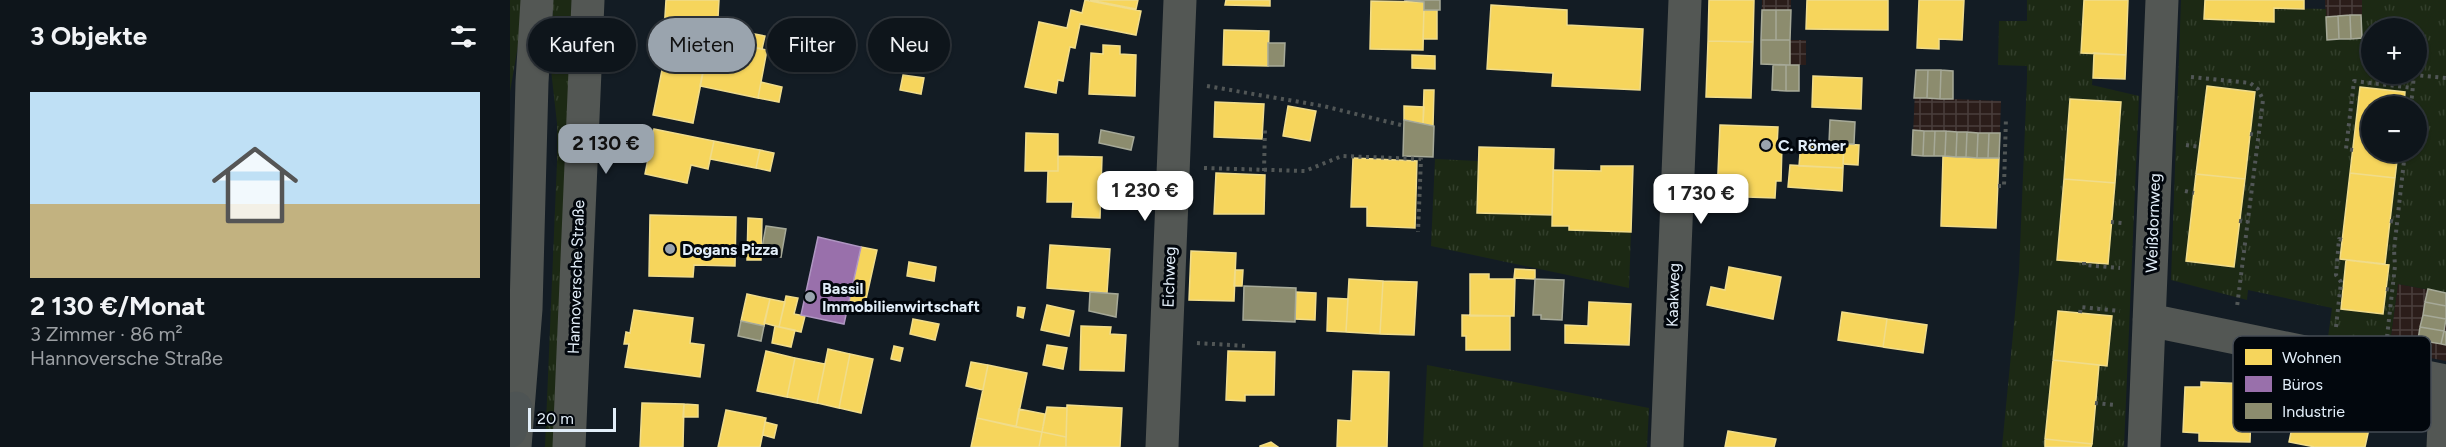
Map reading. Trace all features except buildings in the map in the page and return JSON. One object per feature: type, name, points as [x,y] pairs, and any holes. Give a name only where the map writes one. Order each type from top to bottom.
[{"type":"street","points":[[515,447],[513,420],[526,309],[532,82],[537,0]]},
{"type":"street","name":"Hannoversche Straße","points":[[569,447],[588,0]]},
{"type":"street","name":"Eichweg","points":[[1162,447],[1180,0]]},
{"type":"street","name":"Kaakweg","points":[[1667,447],[1685,0]]},
{"type":"street","name":"Weißdornweg","points":[[2144,447],[2162,0]]},
{"type":"street","points":[[2149,320],[2233,337]]},
{"type":"street","points":[[2431,378],[2446,381],[2443,447]]},
{"type":"path","points":[[2159,74],[2250,83],[2258,89],[2263,100],[2233,336]]},
{"type":"path","points":[[2412,96],[2414,75],[2446,78]]},
{"type":"path","points":[[1176,81],[1247,91],[1401,125]]},
{"type":"path","points":[[2353,150],[2346,149],[2354,81],[2413,88]]},
{"type":"path","points":[[1998,186],[2004,186],[2006,117]]},
{"type":"path","points":[[1264,171],[1265,128]]},
{"type":"path","points":[[2250,134],[2258,135]]},
{"type":"path","points":[[1173,167],[1305,171],[1342,156],[1421,159],[1418,232]]},
{"type":"path","points":[[2388,336],[2397,222],[2405,162]]},
{"type":"path","points":[[2239,221],[2248,222]]},
{"type":"path","points":[[2391,221],[2397,222]]},
{"type":"path","points":[[2335,336],[2341,282],[2336,275],[2340,239],[2342,240]]},
{"type":"path","points":[[2084,262],[2084,265],[2151,271]]},
{"type":"path","points":[[2386,289],[2393,290]]},
{"type":"path","points":[[2080,313],[2081,307],[2124,312],[2149,320]]},
{"type":"path","points":[[1166,341],[1247,346]]},
{"type":"shaded area","points":[[1762,0],[1791,0],[1790,40],[1806,40],[1806,65],[1761,64]]},
{"type":"shaded area","points":[[2325,0],[2362,0],[2361,38],[2327,40]]},
{"type":"shaded area","points":[[1916,70],[1953,71],[1953,99],[2001,101],[1999,158],[1912,155]]},
{"type":"shaded area","points":[[2398,284],[2446,293],[2446,361],[2431,358],[2431,336],[2391,336]]},
{"type":"green space","points":[[510,0],[522,0],[520,34],[510,92]]},
{"type":"green space","points":[[553,0],[572,0],[571,18],[552,18]]},
{"type":"green space","points":[[2027,0],[2084,0],[2081,53],[2094,53],[2092,85],[2139,96],[2124,447],[2002,447],[2019,272],[2027,66],[1998,65],[1999,21],[2027,21]]},
{"type":"green space","points":[[2181,0],[2205,0],[2204,19],[2273,22],[2274,8],[2326,9],[2327,40],[2361,38],[2361,84],[2427,84],[2427,18],[2362,18],[2362,0],[2446,0],[2446,293],[2398,284],[2391,336],[2328,336],[2332,308],[2248,290],[2247,300],[2171,280]]},
{"type":"green space","points":[[551,72],[569,72],[554,447],[545,447],[557,162],[557,123]]},
{"type":"green space","points":[[1435,159],[1479,161],[1477,213],[1552,215],[1552,226],[1569,226],[1570,230],[1631,232],[1629,288],[1431,246]]},
{"type":"green space","points":[[1427,365],[1649,408],[1647,447],[1423,447]]},
{"type":"place","name":"C. Römer","points":[[1766,145]]},
{"type":"place","name":"Dogans Pizza","points":[[670,249]]},
{"type":"place","name":"Bassil Immobilienwirtschaft","points":[[810,297]]}]
